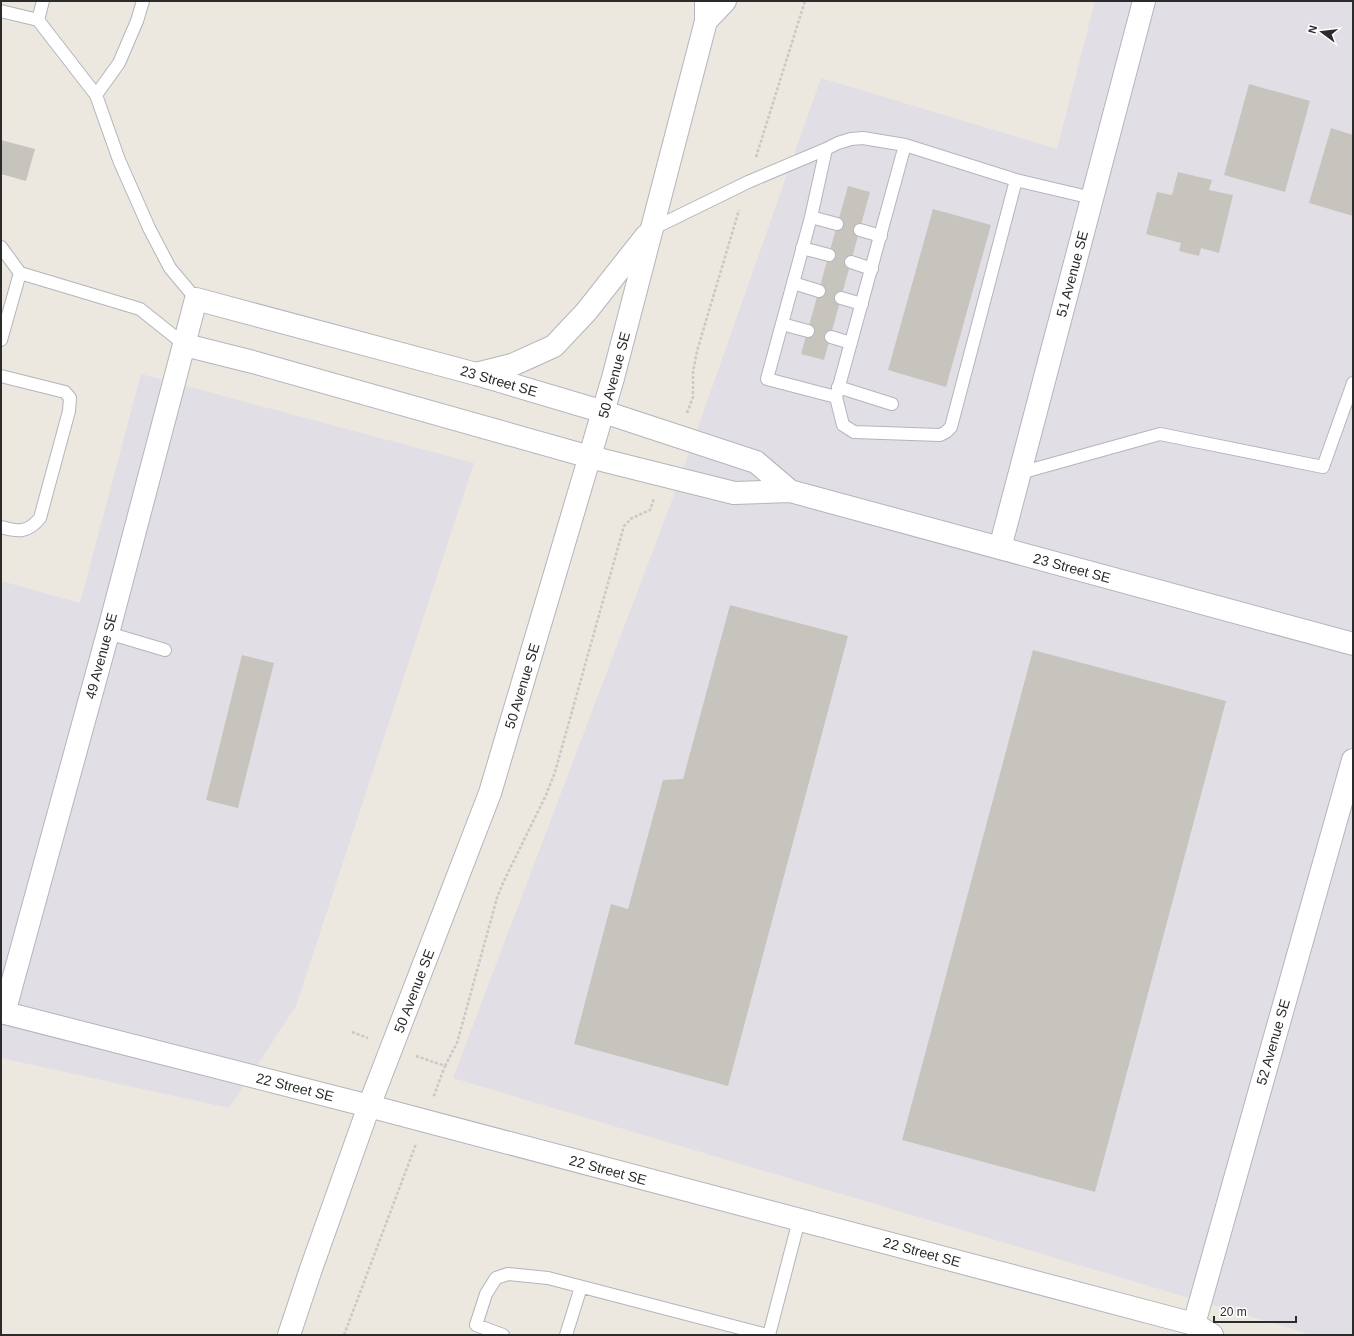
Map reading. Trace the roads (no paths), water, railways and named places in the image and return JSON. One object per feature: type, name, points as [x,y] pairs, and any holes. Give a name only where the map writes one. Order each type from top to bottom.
[{"type":"street","name":"50 Avenue SE","points":[[289,1335],[313,1262],[369,1106],[490,793],[604,412],[652,229],[706,11],[725,1]]},
{"type":"street","name":"51 Avenue SE","points":[[1000,548],[1144,1]]},
{"type":"street","points":[[476,374],[512,365],[554,346],[586,312],[652,229]]},
{"type":"street","name":"49 Avenue SE","points":[[3,1012],[108,633],[196,299]]},
{"type":"street","name":"23 Street SE","points":[[196,299],[476,374],[604,412],[756,462],[790,491]]},
{"type":"street","name":"23 Street SE","points":[[185,345],[253,362],[590,457],[734,493],[790,491],[1353,644]]},
{"type":"street","name":"52 Avenue SE","points":[[1194,1324],[1353,760]]},
{"type":"street","name":"22 Street SE","points":[[3,1012],[369,1106],[1194,1324],[1212,1335]]},
{"type":"lane","points":[[38,20],[43,1]]},
{"type":"lane","points":[[96,95],[119,63],[137,21],[143,1]]},
{"type":"lane","points":[[2,15],[38,20],[96,95],[119,160],[149,228],[170,268],[196,299]]},
{"type":"lane","points":[[652,229],[748,182],[838,143],[851,139],[863,138],[905,145],[1016,180],[1092,198]]},
{"type":"lane","points":[[905,145],[837,392],[843,425],[854,432],[940,434],[946,432],[951,427],[1016,180]]},
{"type":"lane","points":[[826,149],[811,217],[767,379],[892,404]]},
{"type":"lane","points":[[811,217],[837,224]]},
{"type":"lane","points":[[860,230],[881,236]]},
{"type":"lane","points":[[1,247],[20,273],[140,309],[185,345]]},
{"type":"lane","points":[[802,248],[829,255]]},
{"type":"lane","points":[[851,262],[872,269]]},
{"type":"lane","points":[[1,340],[20,273]]},
{"type":"lane","points":[[793,283],[819,291]]},
{"type":"lane","points":[[841,298],[862,304]]},
{"type":"lane","points":[[782,324],[808,331]]},
{"type":"lane","points":[[831,337],[851,343]]},
{"type":"lane","points":[[1,376],[65,392],[70,398],[69,411],[40,518],[34,526],[25,530],[14,530],[1,527]]},
{"type":"lane","points":[[1020,473],[1160,434],[1323,466],[1353,383]]},
{"type":"lane","points":[[108,633],[165,650]]},
{"type":"lane","points":[[503,1335],[476,1325],[486,1294],[496,1278],[508,1274],[548,1278],[768,1335],[799,1220]]},
{"type":"lane","points":[[566,1335],[581,1287]]}]
